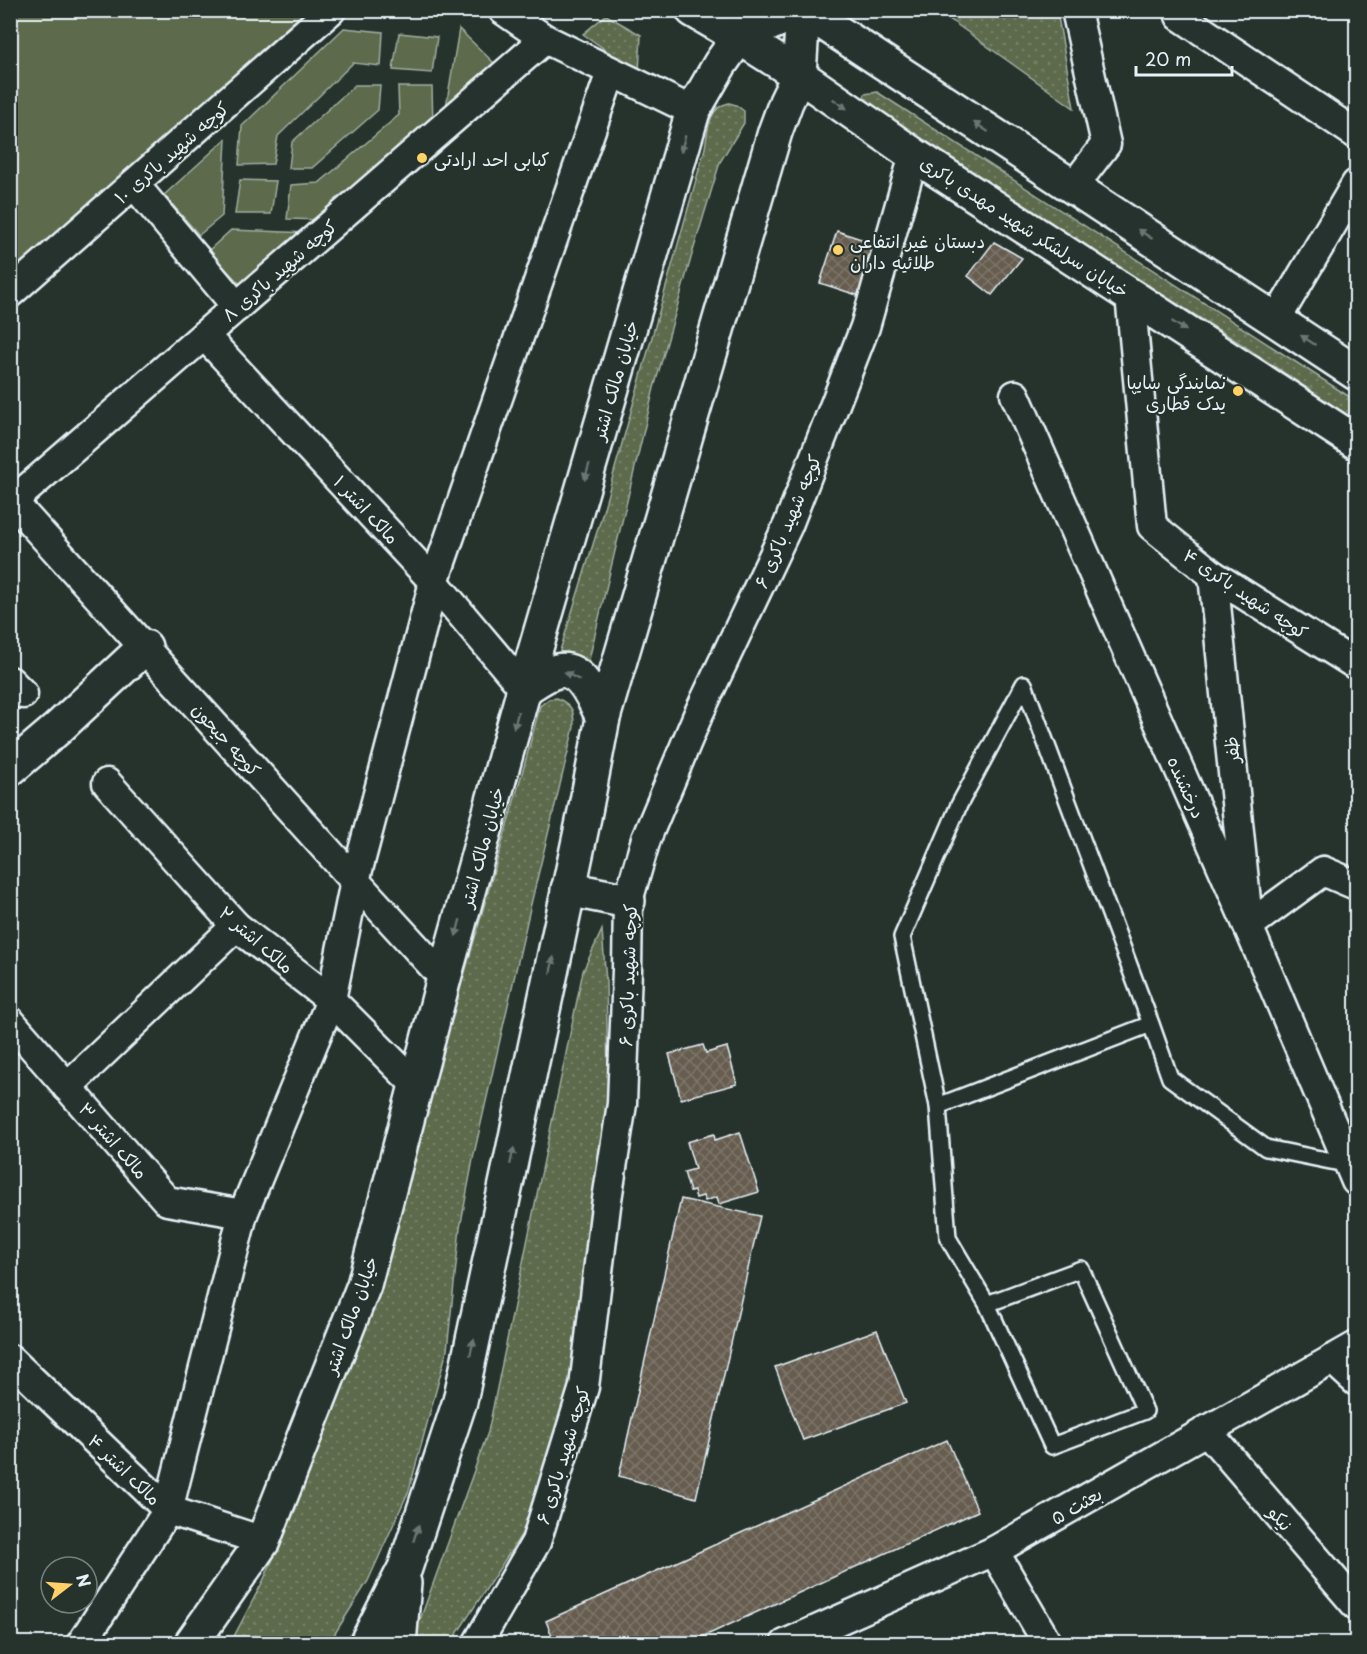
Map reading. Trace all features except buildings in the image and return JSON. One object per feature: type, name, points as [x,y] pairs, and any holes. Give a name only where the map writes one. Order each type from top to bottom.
[{"type":"main road","name":"خیابان سرلشکر شهید مهدی باکری","points":[[693,10],[799,75],[914,155],[1356,442]]},
{"type":"main road","points":[[739,37],[803,10]]},
{"type":"main road","points":[[366,1644],[405,1568],[460,1401],[603,718],[775,132],[799,75],[803,10]]},
{"type":"main road","points":[[803,10],[1356,373]]},
{"type":"main road","name":"خیابان مالک اشتر","points":[[191,1644],[263,1541],[364,1286],[444,978],[524,689],[693,111],[720,64],[739,37]]},
{"type":"main road","points":[[10,769],[57,729],[145,647]]},
{"type":"main road","points":[[524,689],[544,676],[560,670],[570,672],[579,678],[588,690],[603,718]]},
{"type":"main road","points":[[568,889],[628,901]]},
{"type":"main road","points":[[399,1644],[405,1568]]},
{"type":"street","name":"کوچه شهید باکری ۱۰","points":[[10,292],[331,10]]},
{"type":"street","points":[[503,10],[545,39],[693,111]]},
{"type":"street","points":[[1074,187],[1106,144],[1076,10]]},
{"type":"street","points":[[1180,16],[1356,134]]},
{"type":"street","name":"کوچه شهید باکری ۸","points":[[12,500],[545,39]]},
{"type":"street","points":[[81,1644],[168,1510],[243,1214],[331,1000],[355,881],[434,582],[611,72]]},
{"type":"street","name":"کوچه شهید باکری ۶","points":[[477,1644],[536,1542],[584,1387],[606,1206],[622,1104],[628,901],[646,838],[698,715],[788,525],[865,327],[914,155]]},
{"type":"street","points":[[134,184],[237,307]]},
{"type":"street","points":[[1276,320],[1356,184]]},
{"type":"street","name":"کوچه شهید باکری ۴","points":[[1130,295],[1152,526],[1213,574],[1356,665]]},
{"type":"street","name":"مالک اشتر ۱","points":[[204,335],[434,582],[524,689]]},
{"type":"street","name":"درخشنده","points":[[1015,395],[1248,926],[1353,1173]]},
{"type":"street","name":"کوچه جیحون","points":[[12,500],[444,978]]},
{"type":"street","name":"ظفر","points":[[1213,574],[1248,926]]},
{"type":"street","name":"مالک اشتر ۲","points":[[107,783],[236,926],[331,1000],[416,1085]]},
{"type":"street","points":[[1248,926],[1323,871],[1356,885]]},
{"type":"street","points":[[67,1087],[236,926]]},
{"type":"street","name":"مالک اشتر ۳","points":[[10,1021],[168,1201],[243,1214]]},
{"type":"street","name":"بعثت ۵","points":[[785,1644],[994,1551],[1356,1346]]},
{"type":"street","name":"مالک اشتر ۴","points":[[10,1359],[168,1510],[263,1541]]},
{"type":"street","points":[[1332,1359],[1356,1381]]},
{"type":"street","name":"نیکو","points":[[1206,1430],[1356,1605]]},
{"type":"street","points":[[994,1551],[1048,1644]]},
{"type":"lane","points":[[987,1304],[1081,1269],[1145,1411],[1052,1446],[987,1304],[948,1238],[938,1106],[902,937],[959,805],[1024,684],[1170,1078],[1266,1148],[1353,1173]]},
{"type":"lane","points":[[938,1106],[1150,1024]]},
{"type":"green space","points":[[11,10],[307,11],[11,274]]},
{"type":"green space","points":[[357,11],[437,11],[443,16],[352,15]]},
{"type":"green space","points":[[938,11],[1057,11],[1074,108]]},
{"type":"green space","points":[[606,15],[641,35],[639,73],[583,34]]},
{"type":"green space","points":[[344,28],[383,32],[381,66],[353,63],[278,136],[273,164],[239,165],[242,126]]},
{"type":"green space","points":[[459,29],[495,64],[445,113]]},
{"type":"green space","points":[[399,33],[437,37],[432,73],[393,70]]},
{"type":"green space","points":[[355,85],[380,85],[378,110],[312,168],[289,168],[292,142]]},
{"type":"green space","points":[[398,87],[432,87],[433,127],[326,220],[287,219],[291,185],[319,183],[399,115]]},
{"type":"green space","points":[[877,92],[1356,401],[1356,421],[1235,340],[871,113],[863,101],[865,94]]},
{"type":"green space","points":[[729,103],[744,111],[744,123],[720,162],[693,251],[654,388],[587,668],[558,657],[600,522],[705,148],[710,120],[717,109]]},
{"type":"green space","points":[[226,139],[222,216],[199,235],[164,195]]},
{"type":"green space","points":[[240,180],[276,181],[271,214],[235,214]]},
{"type":"green space","points":[[231,230],[308,233],[242,286],[208,251]]},
{"type":"green space","points":[[557,698],[571,709],[574,716],[574,727],[474,1154],[460,1228],[447,1350],[409,1490],[368,1581],[329,1643],[230,1644],[263,1581],[294,1513],[386,1238],[464,976],[540,706],[549,699]]},
{"type":"green space","points":[[602,930],[606,981],[609,1122],[570,1395],[525,1529],[451,1643],[412,1642],[488,1432],[583,971]]},
{"type":"place","name":"کبابی احد ارادتی","points":[[422,158]]},
{"type":"place","name":"دبستان غیر انتفاعی طلائیه داران","points":[[838,250]]},
{"type":"place","name":"نمایندگی سایپا یدک قطاری","points":[[1238,391]]}]
